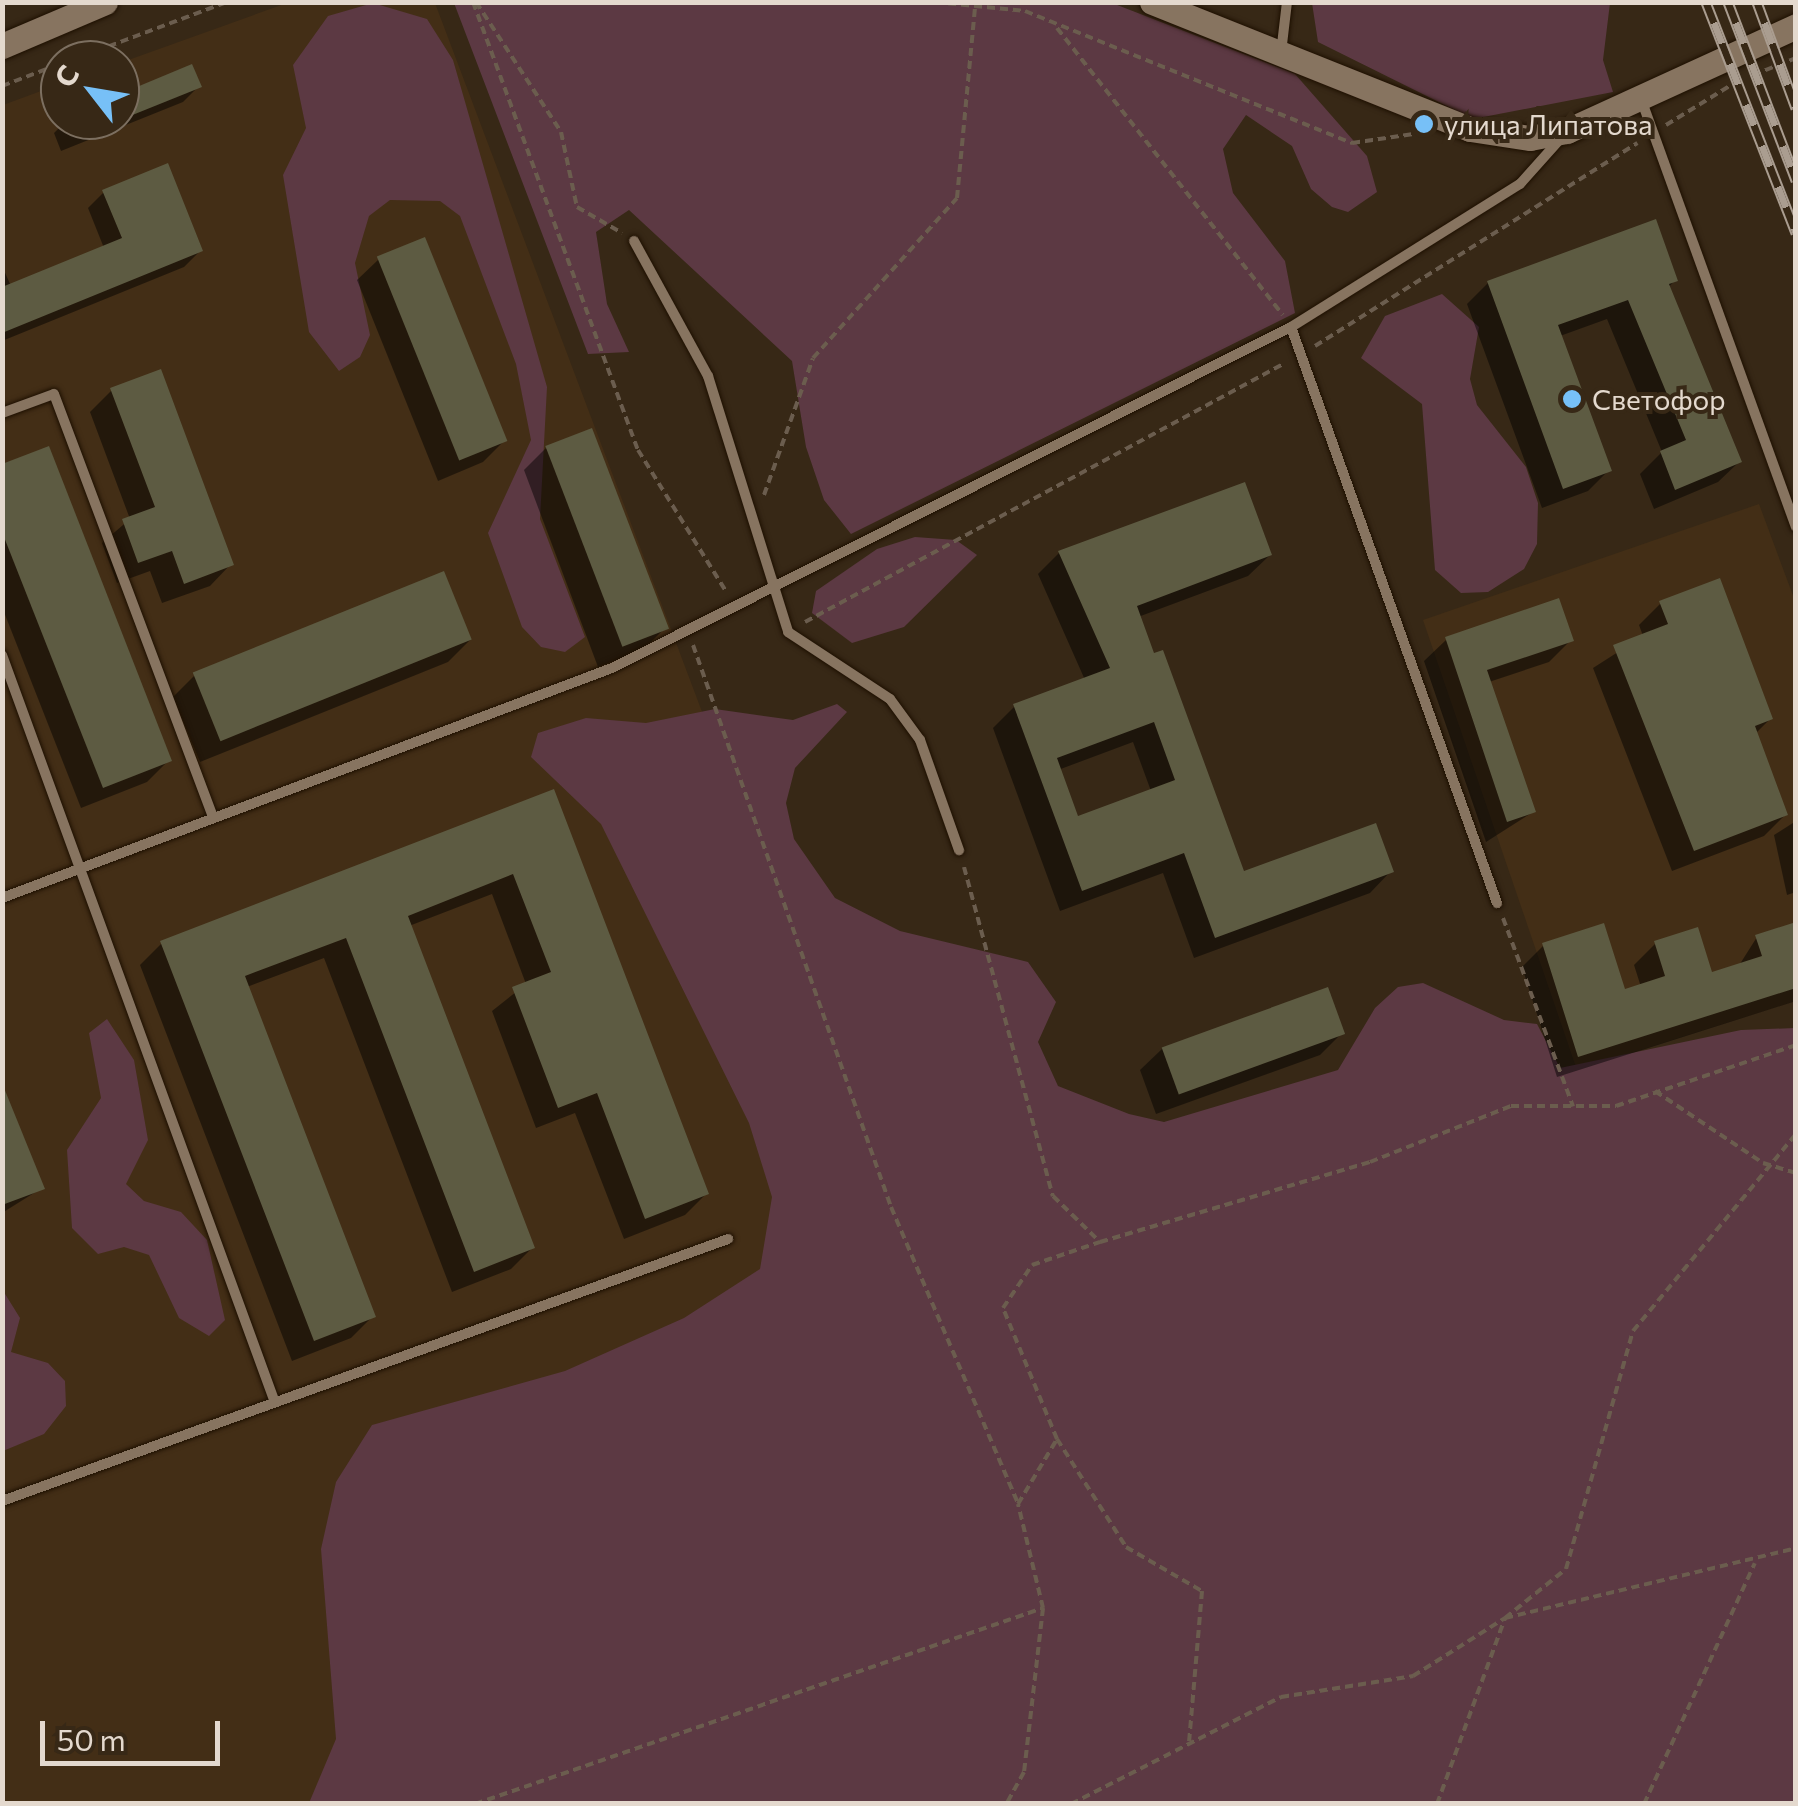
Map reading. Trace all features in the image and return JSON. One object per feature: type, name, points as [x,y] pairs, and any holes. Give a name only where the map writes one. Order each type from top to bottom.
[{"type":"street","points":[[2,46],[105,2]]},
{"type":"street","points":[[1152,2],[1463,127],[1530,138],[1567,132],[1796,26]]},
{"type":"lane","points":[[1282,54],[1287,2]]},
{"type":"lane","points":[[1641,98],[1796,527]]},
{"type":"lane","points":[[2,898],[688,631],[1292,327],[1520,184],[1567,132]]},
{"type":"lane","points":[[634,241],[708,376],[778,586],[788,632],[890,699],[920,740],[960,850]]},
{"type":"lane","points":[[1292,327],[1498,904]]},
{"type":"lane","points":[[2,413],[54,394],[213,818]]},
{"type":"lane","points":[[2,655],[84,867],[274,1400]]},
{"type":"lane","points":[[2,1501],[728,1239]]},
{"type":"path","points":[[125,40],[227,2]]},
{"type":"path","points":[[474,2],[561,132],[577,207],[634,241]]},
{"type":"path","points":[[474,2],[638,450],[736,607]]},
{"type":"path","points":[[935,2],[975,6],[1054,25],[1352,143],[1463,127]]},
{"type":"path","points":[[756,519],[813,358],[957,198],[975,6]]},
{"type":"path","points":[[1054,25],[1292,327]]},
{"type":"path","points":[[788,632],[1302,354],[1738,80],[1796,58]]},
{"type":"path","points":[[2,86],[40,72]]},
{"type":"path","points":[[688,631],[891,1207],[1018,1504],[1043,1608],[1024,1772],[1006,1804]]},
{"type":"path","points":[[960,850],[1053,1196],[1100,1242]]},
{"type":"path","points":[[1498,904],[1573,1106]]},
{"type":"path","points":[[1189,1744],[1202,1591],[1126,1547],[1058,1439],[1003,1308],[1032,1266],[1370,1162],[1512,1106],[1616,1106],[1796,1044]]},
{"type":"path","points":[[1655,1092],[1763,1162],[1796,1173]]},
{"type":"path","points":[[1072,1804],[1281,1697],[1414,1676],[1505,1618],[1566,1569],[1632,1331],[1763,1162],[1796,1134]]},
{"type":"path","points":[[1018,1504],[1058,1439]]},
{"type":"path","points":[[1505,1618],[1755,1562],[1796,1548]]},
{"type":"path","points":[[1644,1804],[1755,1562]]},
{"type":"path","points":[[475,1804],[1043,1608]]},
{"type":"path","points":[[1437,1804],[1505,1618]]},
{"type":"shaded area","points":[[287,3],[435,3],[1034,1593],[415,1803],[3,1804],[3,105],[40,91],[40,140],[140,140],[140,56]]},
{"type":"shaded area","points":[[373,3],[427,19],[453,60],[547,387],[540,519],[585,637],[565,652],[541,647],[522,627],[488,533],[531,440],[516,364],[460,216],[440,201],[390,200],[369,216],[355,263],[370,335],[360,357],[339,371],[309,332],[283,175],[306,128],[293,65],[328,16]]},
{"type":"shaded area","points":[[454,3],[1112,3],[1295,74],[1367,156],[1377,192],[1348,212],[1332,207],[1311,189],[1292,146],[1246,115],[1223,149],[1233,193],[1285,261],[1295,313],[851,534],[824,500],[806,447],[792,361],[629,210],[596,232],[607,304],[629,352],[588,354]]},
{"type":"shaded area","points":[[1312,3],[1610,3],[1603,60],[1613,92],[1473,119],[1318,42]]},
{"type":"shaded area","points":[[1442,294],[1479,327],[1470,379],[1477,405],[1526,467],[1538,503],[1537,544],[1524,569],[1488,592],[1461,593],[1435,570],[1422,404],[1361,358],[1385,316]]},
{"type":"shaded area","points":[[1759,504],[1795,601],[1795,1001],[1577,1070],[1423,620]]},
{"type":"shaded area","points":[[915,537],[956,540],[977,555],[904,627],[852,643],[812,613],[816,591],[877,549]]},
{"type":"shaded area","points":[[837,704],[847,712],[795,768],[786,803],[794,839],[835,898],[900,931],[1028,962],[1056,1002],[1038,1042],[1058,1086],[1129,1114],[1164,1122],[1338,1070],[1375,1008],[1398,987],[1423,983],[1504,1020],[1537,1024],[1560,1068],[1741,1030],[1795,1028],[1795,1803],[309,1803],[336,1739],[321,1549],[336,1482],[372,1425],[565,1371],[684,1318],[760,1269],[772,1197],[749,1123],[601,824],[531,757],[538,733],[586,718],[646,723],[715,709],[793,720]]},
{"type":"shaded area","points":[[107,1019],[134,1060],[148,1140],[126,1184],[144,1201],[181,1212],[207,1240],[225,1320],[209,1336],[179,1318],[149,1255],[124,1247],[98,1254],[72,1228],[67,1150],[101,1098],[89,1033]]},
{"type":"shaded area","points":[[2,1289],[20,1318],[11,1352],[48,1363],[65,1381],[66,1406],[44,1434],[3,1451]]},
{"type":"building","points":[[192,64],[202,87],[140,112],[140,86]]},
{"type":"building","points":[[168,163],[203,251],[2,333],[2,287],[122,238],[102,190]]},
{"type":"building","points":[[1656,219],[1678,281],[1669,284],[1742,462],[1675,490],[1660,451],[1686,440],[1628,300],[1558,325],[1612,471],[1563,489],[1487,281]]},
{"type":"building","points":[[425,237],[507,441],[459,460],[377,256]]},
{"type":"building","points":[[161,369],[234,565],[184,584],[172,551],[138,563],[122,519],[155,507],[110,388]]},
{"type":"building","points":[[592,428],[669,629],[622,647],[545,446]]},
{"type":"building","points":[[49,446],[172,761],[103,788],[2,532],[2,464]]},
{"type":"building","points":[[1245,482],[1272,555],[1137,606],[1154,653],[1163,650],[1244,871],[1376,823],[1394,872],[1215,938],[1184,853],[1082,891],[1013,704],[1110,668],[1058,551]],"holes":[[[1154,722],[1175,780],[1078,816],[1057,758]]]},
{"type":"building","points":[[444,571],[472,640],[220,741],[193,673]]},
{"type":"building","points":[[1720,578],[1773,719],[1755,726],[1788,815],[1694,851],[1613,645],[1668,624],[1659,601]]},
{"type":"building","points":[[1559,598],[1574,641],[1487,670],[1536,812],[1507,822],[1445,637]]},
{"type":"building","points":[[554,789],[709,1194],[645,1219],[597,1093],[558,1108],[512,987],[551,972],[513,874],[408,916],[535,1248],[474,1272],[346,938],[245,976],[376,1317],[314,1341],[160,941]]},
{"type":"building","points":[[1796,922],[1796,988],[1578,1057],[1542,943],[1604,923],[1625,989],[1665,976],[1654,941],[1698,927],[1712,972],[1762,956],[1755,935]]},
{"type":"building","points":[[1328,987],[1345,1034],[1179,1095],[1162,1048]]},
{"type":"building","points":[[2,1083],[45,1189],[2,1205]]},
{"type":"railway","points":[[1706,2],[1796,233]]},
{"type":"railway","points":[[1728,2],[1796,180]]},
{"type":"railway","points":[[1757,2],[1796,108]]},
{"type":"place","name":"улица Липатова","points":[[1424,124]]},
{"type":"place","name":"Светофор","points":[[1572,399]]}]
